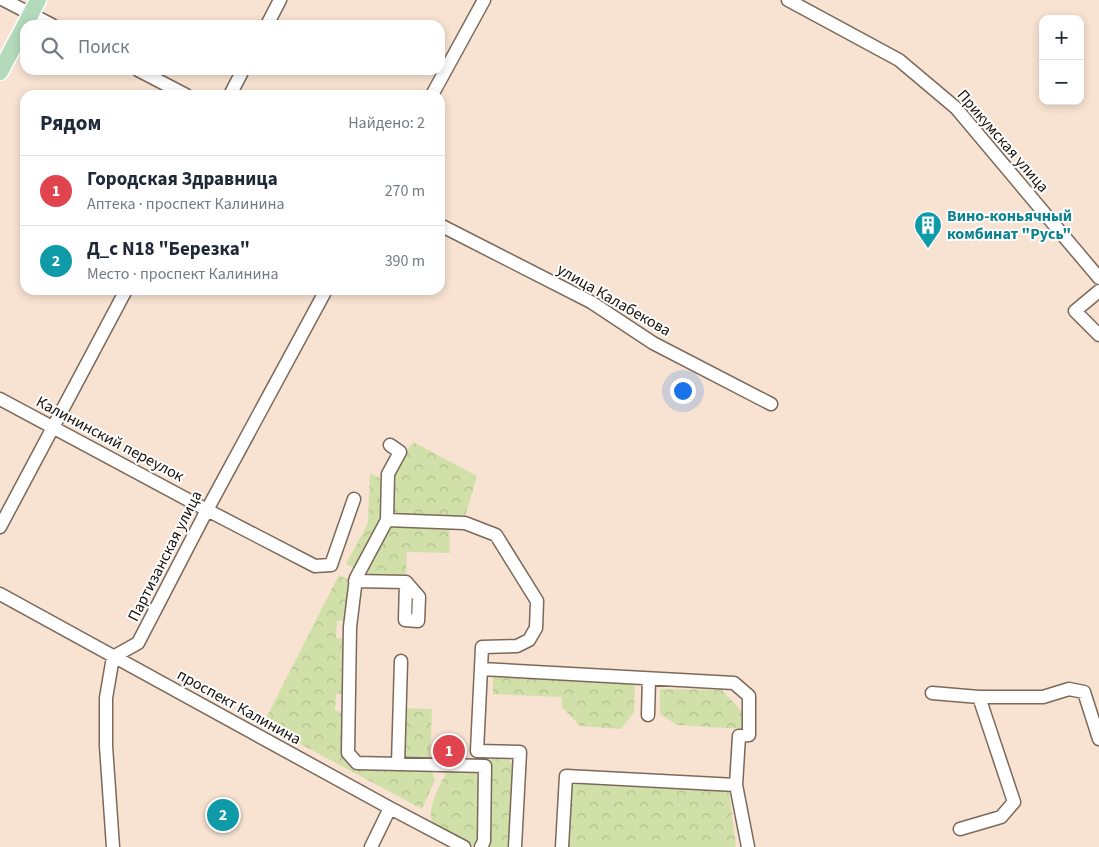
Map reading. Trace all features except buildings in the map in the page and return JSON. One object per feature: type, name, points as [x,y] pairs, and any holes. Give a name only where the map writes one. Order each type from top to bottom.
[{"type":"main road","points":[[0,72],[20,35]]},
{"type":"street","points":[[4,0],[30,16]]},
{"type":"street","points":[[270,20],[280,0]]},
{"type":"street","points":[[445,71],[484,0]]},
{"type":"street","name":"Прикумская улица","points":[[788,0],[813,6],[899,60],[956,108],[1099,278]]},
{"type":"street","points":[[148,75],[176,90]]},
{"type":"street","points":[[233,90],[240,75]]},
{"type":"street","points":[[435,90],[443,75]]},
{"type":"street","name":"улица Калабекова","points":[[445,228],[591,302],[653,343],[771,404]]},
{"type":"street","points":[[1099,291],[1075,311],[1099,335]]},
{"type":"street","points":[[0,527],[123,295]]},
{"type":"street","name":"Партизанская улица","points":[[113,657],[138,643],[207,510],[323,295]]},
{"type":"street","name":"Калининский переулок","points":[[0,398],[315,566],[331,564],[354,499]]},
{"type":"street","points":[[390,445],[400,452],[388,474],[387,520],[355,582],[350,627],[348,754],[357,763],[485,766],[484,841],[480,847]]},
{"type":"street","points":[[376,468],[388,474]]},
{"type":"street","points":[[387,520],[465,523],[496,535],[537,601],[536,628],[529,640],[517,646],[482,647],[475,766]]},
{"type":"street","points":[[355,582],[406,582]]},
{"type":"street","name":"проспект Калинина","points":[[0,594],[464,847]]},
{"type":"street","points":[[113,657],[106,698],[106,746],[113,847]]},
{"type":"street","points":[[398,764],[401,661]]},
{"type":"street","points":[[481,669],[734,683],[749,696],[748,735],[739,736],[736,785],[748,847]]},
{"type":"street","points":[[648,715],[649,679]]},
{"type":"street","points":[[932,693],[979,697],[1043,697],[1069,689],[1084,692],[1099,739]]},
{"type":"street","points":[[960,829],[1001,817],[1014,802],[979,697]]},
{"type":"street","points":[[477,751],[520,752],[515,847]]},
{"type":"street","points":[[562,847],[566,776],[736,785]]},
{"type":"street","points":[[375,844],[390,808]]},
{"type":"green space","points":[[413,442],[477,476],[465,517],[391,514],[393,473]]},
{"type":"green space","points":[[370,473],[382,479],[381,518],[354,568],[346,564],[368,523]]},
{"type":"green space","points":[[389,524],[449,525],[450,553],[407,552],[406,575],[371,575],[366,571]]},
{"type":"green space","points":[[339,575],[350,581],[348,620],[337,621],[336,638],[346,639],[344,694],[336,694],[335,711],[344,712],[342,754],[432,771],[435,780],[422,809],[263,724]]},
{"type":"green space","points":[[493,675],[635,683],[634,712],[621,729],[580,726],[562,707],[562,697],[493,694]]},
{"type":"green space","points":[[660,689],[722,690],[743,713],[743,729],[677,725],[660,714]]},
{"type":"green space","points":[[403,708],[432,709],[430,761],[402,760]]},
{"type":"green space","points":[[500,755],[508,758],[512,764],[511,847],[486,847],[488,764],[493,757]]},
{"type":"green space","points":[[476,770],[481,778],[480,839],[475,847],[437,828],[431,816],[434,800],[447,771]]},
{"type":"green space","points":[[564,778],[729,790],[736,847],[560,847]]},
{"type":"place","name":"Вино-коньячный комбинат \"Русь\"","points":[[928,249]]},
{"type":"place","name":"Городская Здравница","points":[[449,751]]},
{"type":"place","name":"Д_с N18 \"Березка\"","points":[[223,815]]}]
